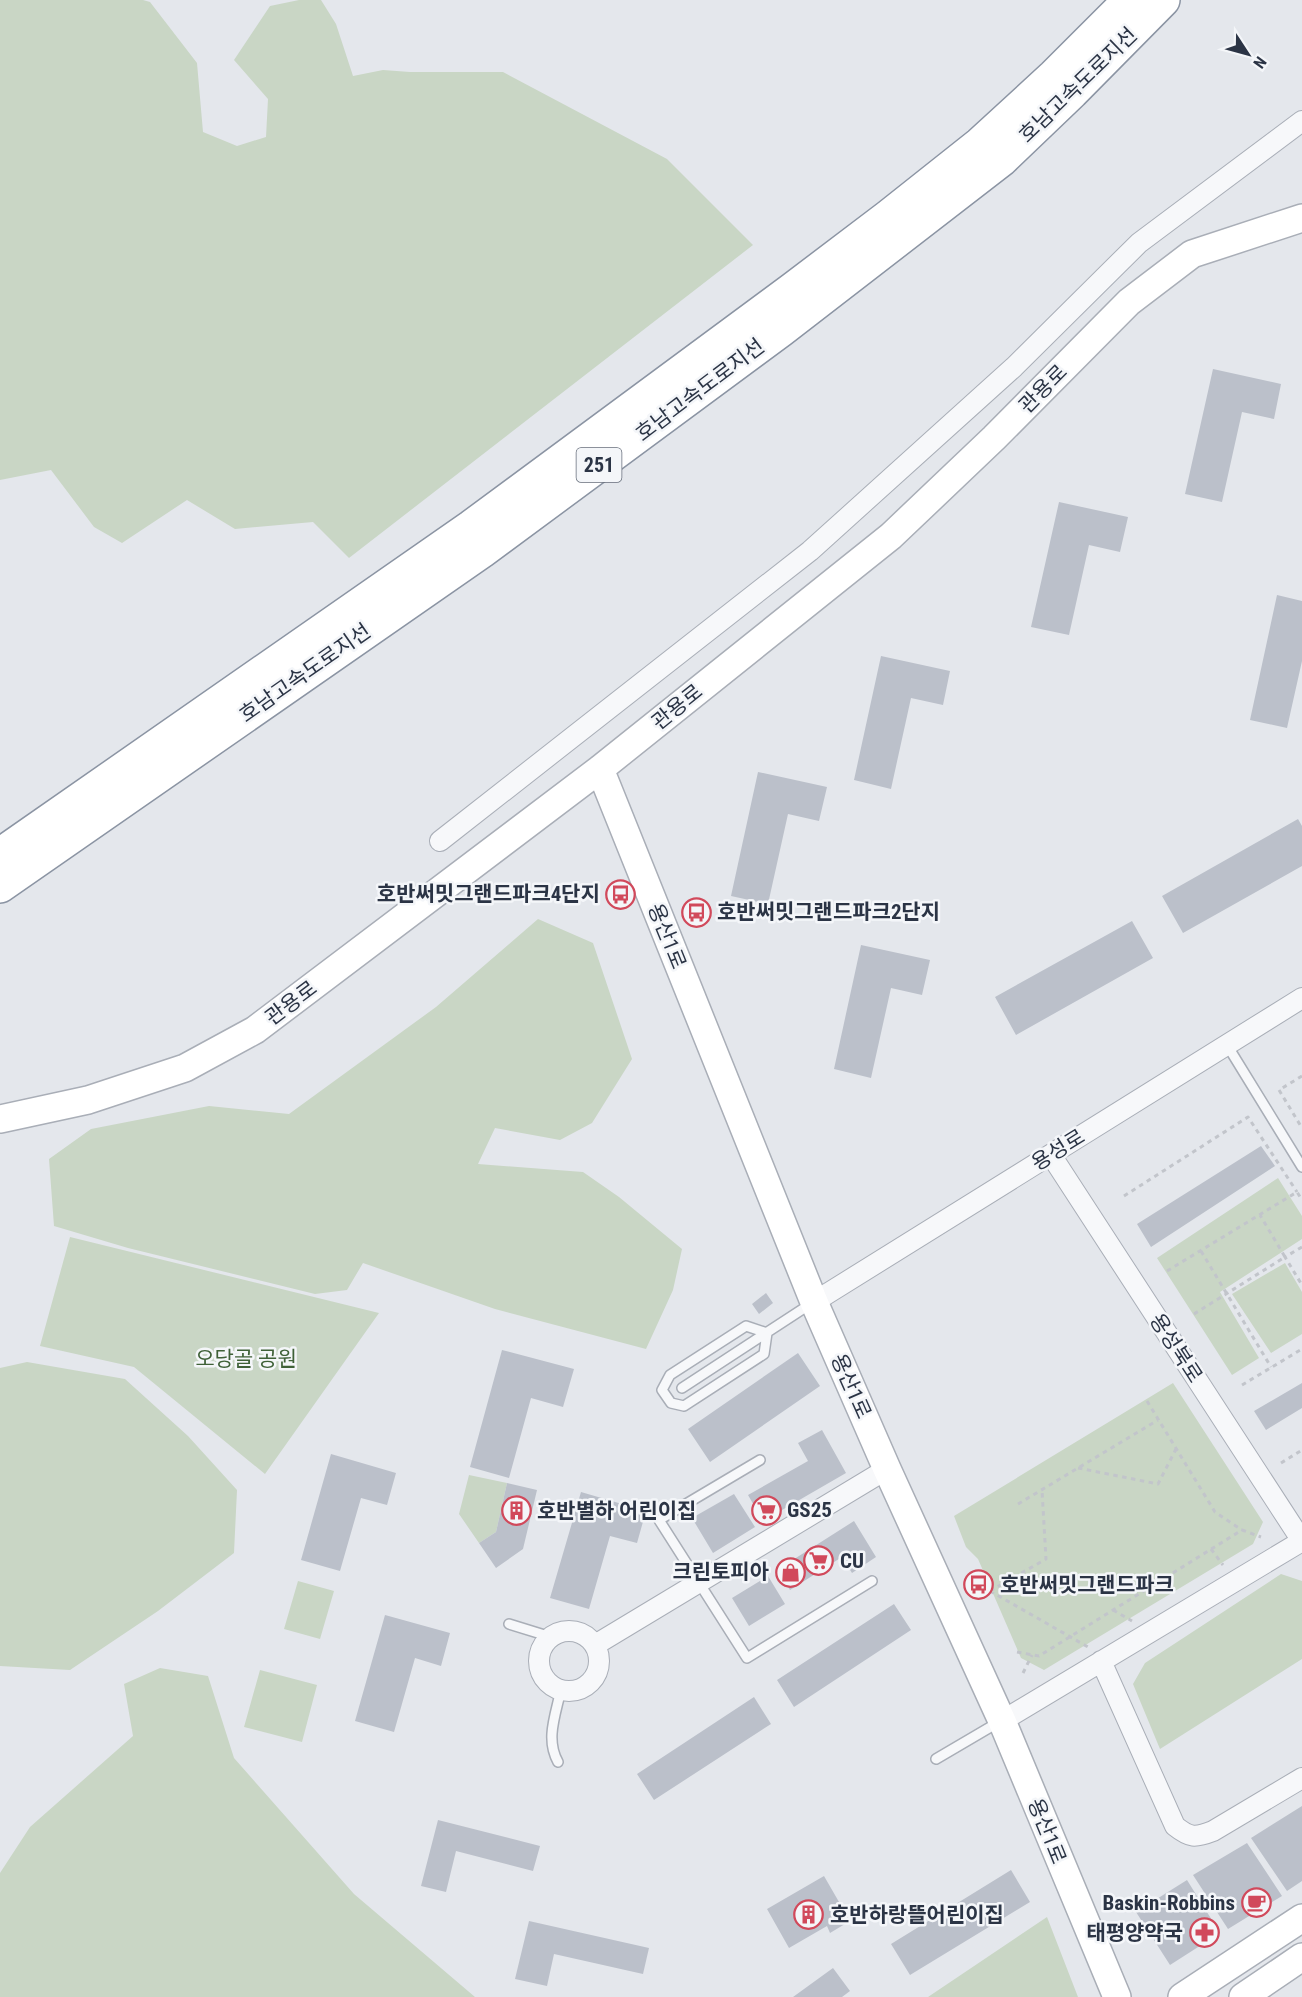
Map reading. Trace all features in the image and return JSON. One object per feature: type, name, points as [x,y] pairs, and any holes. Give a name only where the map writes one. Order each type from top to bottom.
[{"type":"highway","name":"호남고속도로지선","points":[[0,855],[471,527],[793,289],[980,144],[1054,76],[1130,0]]},
{"type":"highway","name":"호남고속도로지선","points":[[0,886],[482,551],[818,301],[1001,160],[1163,0]]},
{"type":"main road","name":"관용로","points":[[0,1119],[88,1100],[185,1068],[255,1030],[600,769],[891,536],[994,438],[1130,302],[1192,254],[1302,218]]},
{"type":"main road","name":"용산1로","points":[[600,769],[814,1302],[1002,1721],[1116,1997]]},
{"type":"main road","points":[[1182,1997],[1302,1918]]},
{"type":"main road","points":[[1243,1997],[1302,1957]]},
{"type":"street","points":[[440,841],[810,550],[1014,367],[1139,243],[1302,121]]},
{"type":"street","name":"용성로","points":[[814,1302],[1302,998]]},
{"type":"street","name":"용성북로","points":[[1002,1721],[1094,1654],[1302,1541],[1051,1155]]},
{"type":"street","points":[[595,1645],[887,1469]]},
{"type":"street","points":[[570,1630],[580,1632],[595,1645],[599,1664],[597,1673],[584,1687],[574,1690],[561,1689],[548,1682],[542,1673],[539,1663],[540,1653],[544,1644],[560,1632],[570,1630]]},
{"type":"street","points":[[1094,1654],[1175,1826],[1186,1834],[1199,1836],[1213,1831],[1302,1778]]},
{"type":"lane","points":[[1227,1045],[1302,1167]]},
{"type":"lane","points":[[681,1388],[814,1302]]},
{"type":"lane","points":[[746,1326],[767,1333],[764,1354],[684,1406],[670,1403],[663,1390],[670,1375],[746,1326]]},
{"type":"lane","points":[[760,1460],[659,1520],[747,1658],[872,1581]]},
{"type":"lane","points":[[509,1624],[551,1637]]},
{"type":"lane","points":[[558,1762],[550,1741],[561,1689]]},
{"type":"lane","points":[[936,1759],[1002,1721]]},
{"type":"path","points":[[1302,1076],[1279,1090],[1302,1128]]},
{"type":"path","points":[[1124,1196],[1248,1117],[1302,1200]]},
{"type":"path","points":[[1167,1271],[1297,1192]]},
{"type":"path","points":[[1260,1215],[1302,1285]]},
{"type":"path","points":[[1194,1314],[1302,1247]]},
{"type":"path","points":[[1201,1250],[1271,1367]]},
{"type":"path","points":[[1242,1385],[1302,1348]]},
{"type":"path","points":[[1147,1401],[1215,1512],[1242,1530],[1261,1537]]},
{"type":"path","points":[[1018,1504],[1158,1420]]},
{"type":"path","points":[[1078,1468],[1158,1484],[1176,1449]]},
{"type":"path","points":[[1281,1463],[1300,1451],[1302,1457]]},
{"type":"path","points":[[1042,1490],[1046,1559],[990,1591],[1070,1637],[1094,1654]]},
{"type":"path","points":[[1017,1652],[1039,1656],[1242,1530]]},
{"type":"path","points":[[1210,1549],[1223,1565]]},
{"type":"path","points":[[1113,1610],[1132,1621]]},
{"type":"path","points":[[1023,1674],[1032,1655]]},
{"type":"green space","points":[[0,0],[143,0],[150,2],[197,63],[203,132],[237,146],[266,137],[268,99],[234,60],[270,6],[299,0],[321,0],[336,24],[353,76],[383,70],[503,72],[667,159],[753,245],[349,558],[313,522],[235,529],[187,500],[122,543],[94,527],[51,470],[0,480]]},
{"type":"green space","points":[[538,919],[593,943],[632,1059],[592,1123],[560,1140],[495,1128],[478,1164],[583,1172],[619,1197],[682,1249],[673,1290],[646,1349],[495,1309],[363,1263],[347,1290],[315,1294],[128,1248],[54,1226],[49,1159],[91,1129],[209,1106],[289,1114],[436,1007]]},
{"type":"green space","points":[[1278,1178],[1302,1216],[1302,1239],[1220,1292],[1259,1358],[1232,1375],[1157,1258]]},
{"type":"green space","name":"오당골 공원","points":[[70,1237],[379,1313],[265,1474],[134,1367],[40,1346]]},
{"type":"green space","points":[[1285,1263],[1302,1292],[1302,1334],[1271,1353],[1232,1294]]},
{"type":"green space","points":[[27,1362],[125,1379],[188,1436],[237,1490],[234,1553],[158,1611],[70,1670],[0,1666],[0,1368]]},
{"type":"green space","points":[[1173,1383],[1263,1522],[1253,1544],[1044,1670],[1021,1658],[978,1559],[966,1547],[954,1516]]},
{"type":"green space","points":[[469,1475],[507,1483],[496,1532],[479,1543],[459,1514]]},
{"type":"green space","points":[[1281,1574],[1302,1581],[1302,1659],[1160,1749],[1133,1684],[1145,1663]]},
{"type":"green space","points":[[298,1581],[334,1591],[320,1639],[284,1629]]},
{"type":"green space","points":[[160,1668],[208,1676],[234,1758],[354,1894],[475,1997],[0,1997],[0,1873],[30,1827],[133,1736],[124,1684]]},
{"type":"green space","points":[[260,1670],[317,1685],[302,1742],[244,1727]]},
{"type":"green space","points":[[1047,1917],[1078,1997],[928,1997]]},
{"type":"building","points":[[1213,369],[1281,384],[1274,419],[1242,412],[1222,502],[1185,494]]},
{"type":"building","points":[[1059,502],[1128,517],[1120,552],[1089,545],[1069,635],[1031,627]]},
{"type":"building","points":[[1277,595],[1302,601],[1302,661],[1287,728],[1250,720]]},
{"type":"building","points":[[881,656],[950,671],[943,705],[911,698],[891,789],[854,780]]},
{"type":"building","points":[[758,772],[827,787],[819,821],[788,814],[768,904],[731,896]]},
{"type":"building","points":[[1298,819],[1302,826],[1302,866],[1183,933],[1162,896]]},
{"type":"building","points":[[1132,921],[1153,958],[1016,1035],[995,997]]},
{"type":"building","points":[[861,945],[930,960],[922,995],[891,988],[871,1078],[834,1069]]},
{"type":"building","points":[[1261,1146],[1275,1166],[1151,1247],[1137,1224]]},
{"type":"building","points":[[766,1293],[773,1303],[759,1314],[752,1304]]},
{"type":"building","points":[[502,1350],[574,1369],[563,1407],[531,1398],[509,1478],[470,1467]]},
{"type":"building","points":[[798,1353],[820,1386],[710,1462],[688,1429]]},
{"type":"building","points":[[1302,1383],[1302,1408],[1266,1430],[1254,1411]]},
{"type":"building","points":[[822,1430],[846,1473],[763,1521],[748,1495],[808,1461],[798,1443]]},
{"type":"building","points":[[331,1454],[396,1473],[387,1505],[361,1498],[340,1571],[301,1560]]},
{"type":"building","name":"호반별하 어린이집","points":[[507,1483],[537,1490],[523,1549],[496,1568],[479,1543],[496,1532]]},
{"type":"building","points":[[581,1492],[646,1511],[637,1543],[610,1536],[589,1609],[550,1598]]},
{"type":"building","points":[[734,1494],[755,1527],[713,1553],[692,1518]]},
{"type":"building","points":[[854,1521],[876,1557],[852,1573],[842,1557],[790,1590],[777,1570]]},
{"type":"building","points":[[768,1576],[785,1604],[749,1626],[732,1598]]},
{"type":"building","points":[[894,1604],[911,1630],[794,1707],[777,1680]]},
{"type":"building","points":[[385,1615],[450,1633],[441,1666],[415,1658],[394,1732],[355,1721]]},
{"type":"building","points":[[754,1697],[771,1724],[654,1800],[637,1774]]},
{"type":"building","points":[[1302,1806],[1302,1881],[1287,1891],[1251,1838]]},
{"type":"building","points":[[438,1820],[540,1846],[533,1871],[456,1851],[446,1892],[421,1886]]},
{"type":"building","points":[[1247,1843],[1282,1896],[1228,1929],[1193,1875]]},
{"type":"building","points":[[1011,1870],[1030,1902],[910,1975],[891,1944]]},
{"type":"building","name":"호반하랑뜰어린이집","points":[[824,1876],[850,1921],[830,1933],[827,1926],[789,1948],[767,1909]]},
{"type":"building","points":[[1187,1880],[1220,1933],[1170,1965],[1136,1912]]},
{"type":"building","points":[[529,1921],[649,1948],[643,1974],[554,1954],[547,1986],[515,1979]]},
{"type":"building","points":[[833,1968],[850,1991],[842,1997],[793,1997]]},
{"type":"place","name":"호반써밋그랜드파크4단지","points":[[621,894]]},
{"type":"place","name":"호반써밋그랜드파크2단지","points":[[696,912]]},
{"type":"place","name":"GS25","points":[[766,1510]]},
{"type":"place","name":"호반별하 어린이집","points":[[516,1511]]},
{"type":"place","name":"CU","points":[[819,1561]]},
{"type":"place","name":"크린토피아","points":[[790,1572]]},
{"type":"place","name":"호반써밋그랜드파크","points":[[979,1585]]},
{"type":"place","name":"Baskin-Robbins","points":[[1256,1903]]},
{"type":"place","name":"호반하랑뜰어린이집","points":[[809,1915]]},
{"type":"place","name":"태평양약국","points":[[1204,1933]]}]
